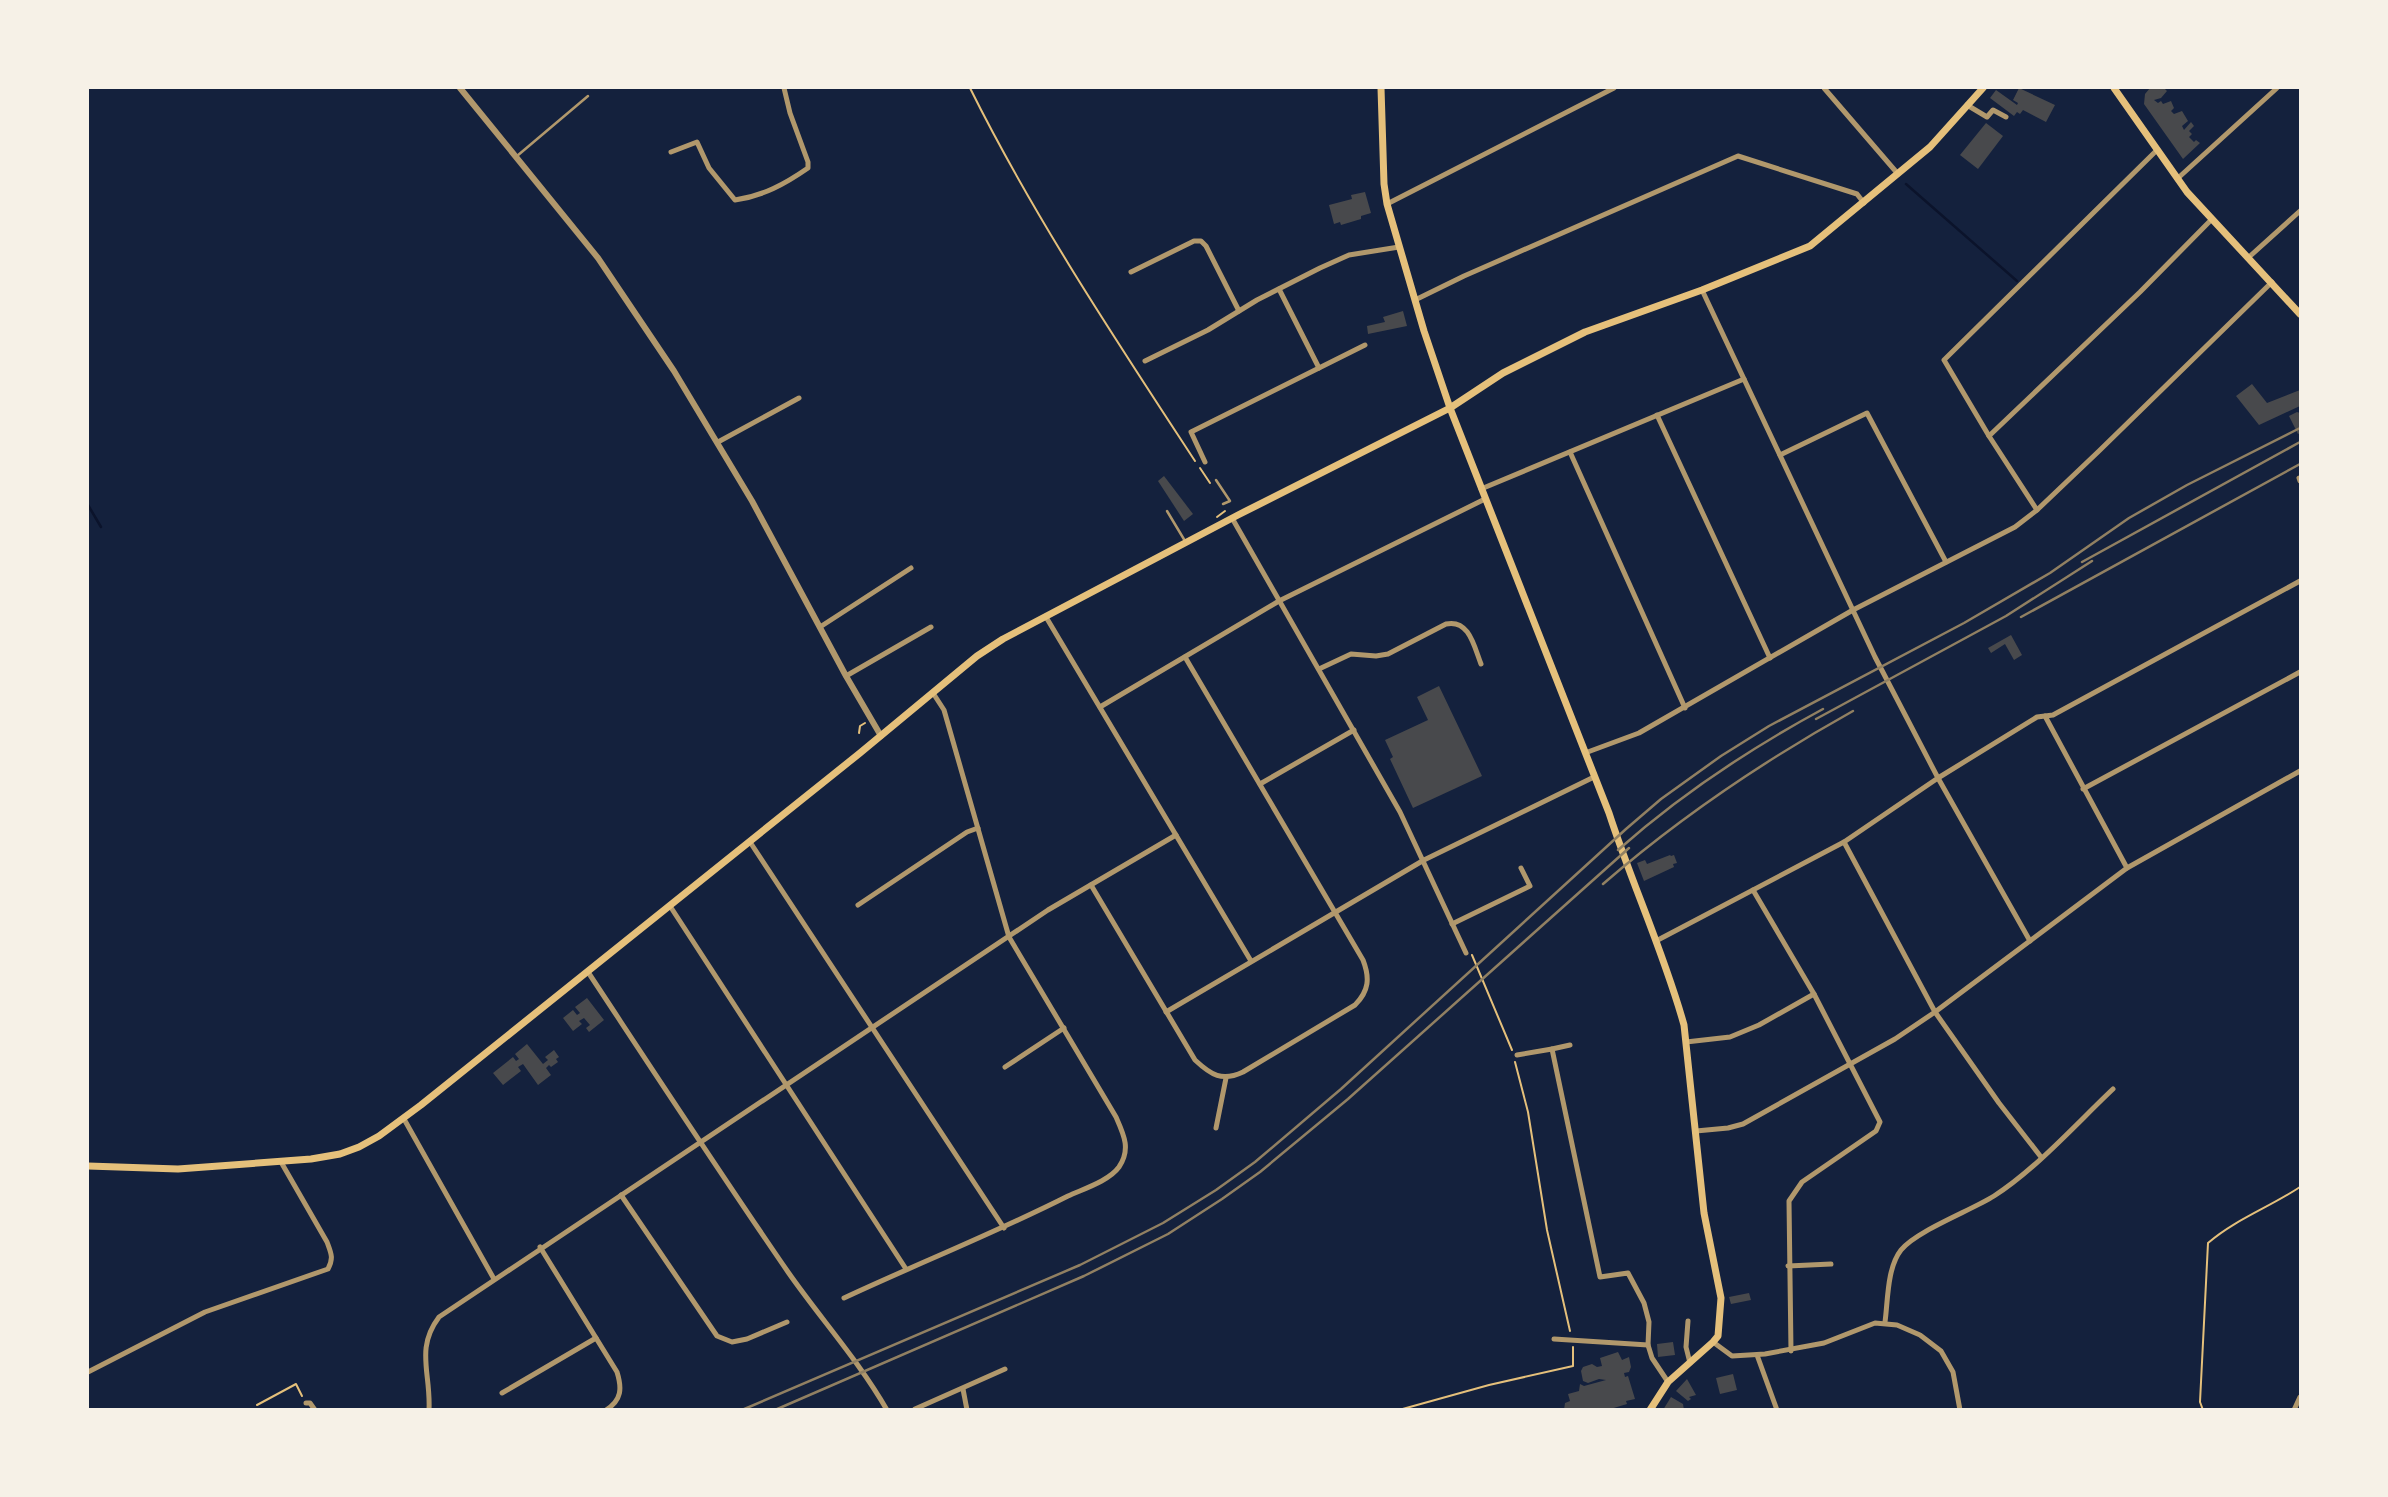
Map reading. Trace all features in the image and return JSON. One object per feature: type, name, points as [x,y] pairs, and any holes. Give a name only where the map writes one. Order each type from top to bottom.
[{"type":"main road","points":[[1381,88],[1387,204],[1415,300],[1450,408],[1609,813],[1656,941],[1676,997],[1686,1042],[1703,1213],[1721,1298],[1718,1336],[1668,1382],[1650,1409]]},
{"type":"main road","points":[[88,1166],[178,1169],[281,1162],[340,1154],[359,1147],[404,1119],[977,656],[1232,518],[1450,408],[1503,373],[1585,331],[1802,251],[1823,237],[1930,147],[1980,89]]},
{"type":"main road","points":[[2118,89],[2177,179],[2301,314]]},
{"type":"street","points":[[460,88],[598,258],[674,370],[718,442],[881,736]]},
{"type":"street","points":[[671,152],[697,142],[709,168],[735,200],[761,195],[792,179],[808,168],[808,162],[784,88]]},
{"type":"street","points":[[1387,204],[1614,88]]},
{"type":"street","points":[[1824,88],[1898,174]]},
{"type":"street","points":[[2177,179],[2277,88]]},
{"type":"street","points":[[1967,105],[1987,117],[1993,110],[2006,117]]},
{"type":"street","points":[[2037,510],[1944,360],[2157,150]]},
{"type":"street","points":[[1415,300],[1738,156],[1857,194],[1864,203]]},
{"type":"street","points":[[2249,257],[2301,211]]},
{"type":"street","points":[[1989,436],[2213,219]]},
{"type":"street","points":[[1131,272],[1194,241],[1201,241],[1239,311]]},
{"type":"street","points":[[1145,361],[1208,330],[1279,289],[1349,256],[1399,247]]},
{"type":"street","points":[[1585,753],[1639,733],[1853,610],[2015,527],[2037,510],[2272,282]]},
{"type":"street","points":[[1279,289],[1319,368]]},
{"type":"street","points":[[1702,290],[1875,657],[1938,778],[2030,941]]},
{"type":"street","points":[[1205,462],[1191,432],[1365,345]]},
{"type":"street","points":[[1481,489],[1744,379]]},
{"type":"street","points":[[718,442],[799,398]]},
{"type":"street","points":[[1780,455],[1867,413],[1946,562]]},
{"type":"street","points":[[1657,415],[1770,659]]},
{"type":"street","points":[[1570,452],[1685,708]]},
{"type":"street","points":[[1100,707],[1279,601],[1485,499]]},
{"type":"street","points":[[1232,518],[1400,812],[1466,953]]},
{"type":"street","points":[[820,627],[911,568]]},
{"type":"street","points":[[1656,941],[1844,842],[1938,778],[2037,717],[2053,715],[2301,581]]},
{"type":"street","points":[[1046,617],[1251,961]]},
{"type":"street","points":[[1319,669],[1351,654],[1376,656],[1388,653],[1454,622],[1460,624],[1468,633],[1482,664]]},
{"type":"street","points":[[846,676],[931,627]]},
{"type":"street","points":[[1091,885],[1195,1060],[1209,1074],[1226,1078],[1243,1072],[1355,1006],[1363,996],[1368,974],[1363,960],[1185,657]]},
{"type":"street","points":[[2083,789],[2301,671]]},
{"type":"street","points":[[844,1298],[1004,1228],[1101,1180],[1117,1170],[1126,1154],[1126,1140],[1116,1117],[1009,937],[944,710],[933,693]]},
{"type":"street","points":[[2045,716],[2127,868]]},
{"type":"street","points":[[1260,785],[1354,730]]},
{"type":"street","points":[[1696,1131],[1744,1124],[1851,1065],[1935,1012],[2127,868],[2301,771]]},
{"type":"street","points":[[1166,1012],[1424,860],[1594,777]]},
{"type":"street","points":[[858,905],[967,832],[978,828]]},
{"type":"street","points":[[429,1409],[429,1382],[424,1350],[430,1329],[439,1317],[540,1247],[1009,937],[1176,835]]},
{"type":"street","points":[[750,842],[1004,1228]]},
{"type":"street","points":[[1844,842],[1935,1012],[1998,1103],[2041,1157]]},
{"type":"street","points":[[1452,924],[1530,887],[1521,868]]},
{"type":"street","points":[[1752,890],[1814,994],[1879,1117],[1876,1131],[1802,1182],[1789,1200],[1791,1351]]},
{"type":"street","points":[[670,905],[906,1269]]},
{"type":"street","points":[[588,972],[792,1278],[872,1383],[887,1409]]},
{"type":"street","points":[[1686,1042],[1730,1037],[1759,1026],[1814,994]]},
{"type":"street","points":[[1006,1067],[1064,1028]]},
{"type":"street","points":[[1517,1055],[1570,1045]]},
{"type":"street","points":[[1552,1049],[1600,1277],[1628,1273],[1644,1303],[1649,1322],[1648,1345],[1651,1359],[1668,1382]]},
{"type":"street","points":[[1216,1128],[1226,1078]]},
{"type":"street","points":[[1885,1322],[1893,1270],[1901,1250],[1914,1239],[1995,1195],[2041,1157],[2113,1088]]},
{"type":"street","points":[[404,1119],[494,1279]]},
{"type":"street","points":[[88,1371],[205,1312],[328,1269],[332,1262],[327,1242],[281,1162]]},
{"type":"street","points":[[621,1195],[718,1336],[732,1342],[747,1339],[788,1322]]},
{"type":"street","points":[[540,1247],[617,1372],[621,1385],[620,1395],[614,1405],[606,1409]]},
{"type":"street","points":[[1788,1266],[1831,1264]]},
{"type":"street","points":[[1688,1321],[1686,1348],[1690,1363]]},
{"type":"street","points":[[1713,1342],[1732,1356],[1757,1355],[1824,1343],[1875,1323],[1885,1322],[1920,1335],[1941,1352],[1952,1372],[1959,1409]]},
{"type":"street","points":[[502,1393],[596,1338]]},
{"type":"street","points":[[1554,1339],[1648,1345]]},
{"type":"street","points":[[1757,1355],[1777,1409]]},
{"type":"street","points":[[915,1409],[1005,1369]]},
{"type":"street","points":[[963,1389],[967,1409]]},
{"type":"street","points":[[2294,1409],[2301,1397]]},
{"type":"street","points":[[306,1403],[315,1409]]},
{"type":"lane","points":[[517,156],[588,96]]},
{"type":"lane","points":[[1216,480],[1230,501],[1224,506]]},
{"type":"lane","points":[[1167,511],[1186,543]]},
{"type":"path","points":[[970,88],[994,136],[1061,251],[1209,483],[1216,480]]},
{"type":"path","points":[[1217,518],[1216,516],[1226,510],[1224,506]]},
{"type":"path","points":[[859,733],[860,726],[864,724]]},
{"type":"path","points":[[1473,956],[1510,1046]]},
{"type":"path","points":[[1399,1409],[1573,1366],[1572,1340],[1547,1230],[1528,1112],[1516,1064]]},
{"type":"path","points":[[2203,1409],[2200,1402],[2208,1243],[2225,1228],[2276,1203],[2301,1187]]},
{"type":"path","points":[[257,1405],[296,1384],[306,1403]]},
{"type":"building","points":[[2019,88],[2055,105],[2046,122],[2023,110],[2014,116],[1990,98],[1996,90],[2017,105],[2013,100]]},
{"type":"building","points":[[2150,88],[2164,88],[2167,91],[2161,98],[2154,100],[2163,104],[2171,101],[2174,108],[2171,111],[2174,114],[2182,111],[2188,121],[2182,126],[2184,130],[2191,122],[2194,126],[2189,131],[2192,134],[2189,137],[2200,143],[2183,159],[2144,104],[2145,94]]},
{"type":"building","points":[[1986,123],[2003,136],[1978,169],[1960,155]]},
{"type":"building","points":[[1365,192],[1371,213],[1341,225],[1340,222],[1334,224],[1329,205],[1352,199],[1351,195]]},
{"type":"building","points":[[1403,311],[1407,326],[1368,334],[1367,326],[1385,322],[1383,317]]},
{"type":"building","points":[[2252,384],[2267,403],[2300,390],[2300,406],[2259,425],[2236,396]]},
{"type":"building","points":[[2300,413],[2298,434],[2289,416]]},
{"type":"building","points":[[1164,476],[1193,514],[1184,521],[1158,481]]},
{"type":"building","points":[[2011,635],[2022,655],[2014,660],[2005,644],[1991,653],[1988,648]]},
{"type":"building","points":[[1439,686],[1482,776],[1413,808],[1390,759],[1393,757],[1385,740],[1428,720],[1417,697]]},
{"type":"building","points":[[1674,855],[1677,863],[1673,864],[1674,867],[1644,881],[1637,863],[1645,860],[1647,864]]},
{"type":"building","points":[[587,998],[604,1020],[589,1032],[586,1028],[590,1025],[584,1018],[579,1021],[582,1024],[573,1031],[563,1018],[573,1010],[577,1015],[580,1013],[575,1007]]},
{"type":"building","points":[[527,1044],[543,1064],[548,1060],[545,1057],[554,1050],[559,1057],[556,1059],[558,1062],[546,1068],[551,1075],[538,1085],[523,1064],[518,1067],[521,1071],[503,1085],[493,1073],[513,1057],[516,1061],[519,1059],[515,1054]]},
{"type":"building","points":[[1749,1293],[1751,1300],[1731,1304],[1729,1297]]},
{"type":"building","points":[[1673,1342],[1675,1355],[1658,1357],[1657,1344]]},
{"type":"building","points":[[1618,1352],[1622,1360],[1629,1357],[1631,1367],[1629,1372],[1624,1373],[1625,1377],[1628,1376],[1635,1399],[1607,1410],[1564,1410],[1565,1403],[1570,1401],[1568,1394],[1579,1391],[1580,1384],[1584,1386],[1606,1380],[1599,1379],[1588,1383],[1583,1381],[1583,1367],[1592,1364],[1602,1366],[1600,1358]]},
{"type":"building","points":[[1733,1374],[1737,1390],[1720,1394],[1716,1378]]},
{"type":"building","points":[[1687,1379],[1696,1395],[1689,1397],[1691,1399],[1688,1401],[1676,1391]]},
{"type":"building","points":[[1671,1397],[1683,1404],[1684,1410],[1663,1410]]},
{"type":"waterway","points":[[1906,184],[2017,281]]},
{"type":"waterway","points":[[88,505],[101,527]]},
{"type":"railway","points":[[742,1410],[1080,1265],[1163,1223],[1216,1190],[1255,1162],[1341,1089],[1626,829],[1661,799],[1721,756],[1769,726],[1964,623],[2050,573],[2129,518],[2187,485],[2300,428]]},
{"type":"railway","points":[[2082,562],[2300,442]]},
{"type":"railway","points":[[2021,617],[2300,464]]},
{"type":"railway","points":[[1816,719],[2006,616],[2092,561]]},
{"type":"railway","points":[[1618,850],[1666,810],[1717,774],[1823,709]]},
{"type":"railway","points":[[1603,884],[1662,836],[1724,791],[1853,711]]},
{"type":"railway","points":[[775,1410],[1084,1276],[1168,1234],[1222,1199],[1260,1172],[1348,1099],[1629,848]]}]
